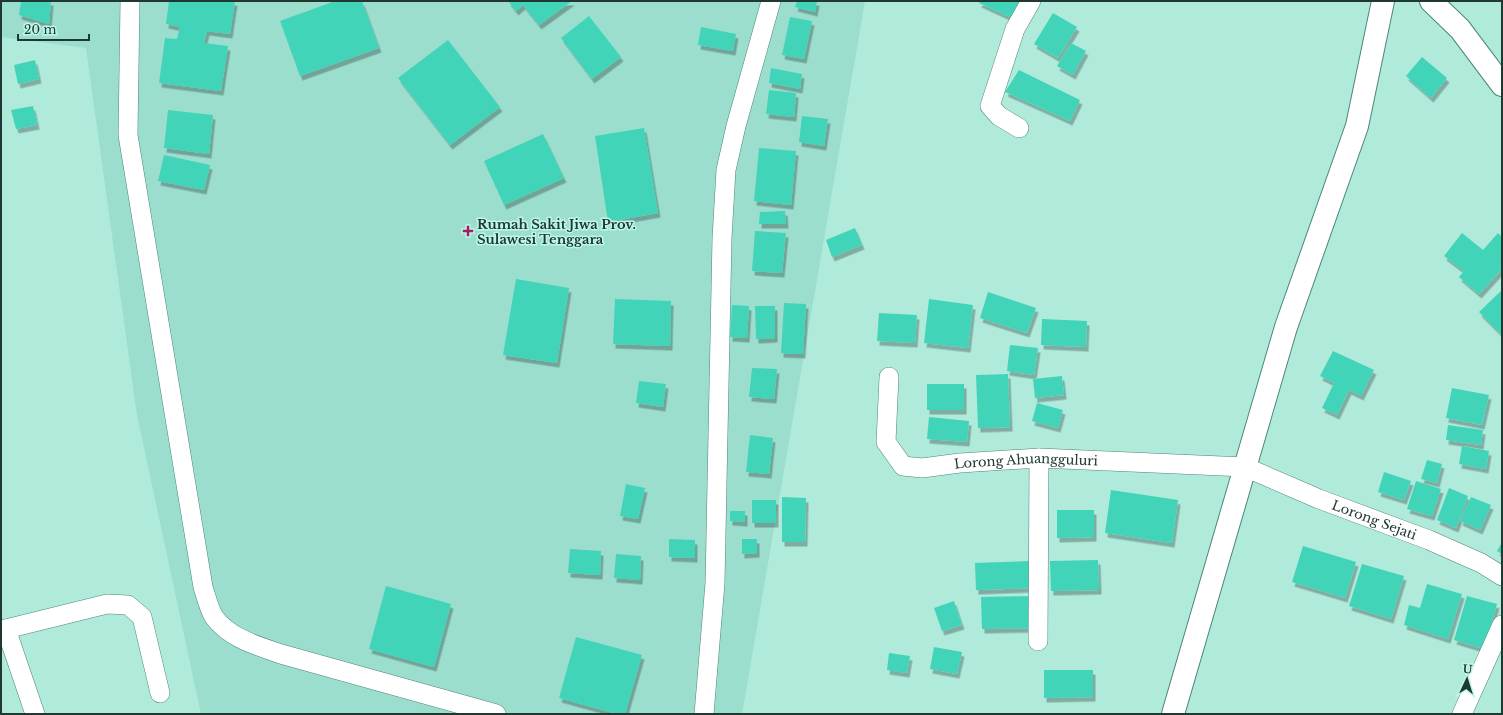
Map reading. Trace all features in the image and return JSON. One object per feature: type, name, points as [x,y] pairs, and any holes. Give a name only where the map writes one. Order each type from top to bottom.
[{"type":"street","points":[[130,1],[128,135],[203,587],[214,616],[230,632],[255,645],[281,654],[496,714]]},
{"type":"street","points":[[704,714],[715,584],[722,238],[726,170],[736,126],[771,1]]},
{"type":"street","points":[[1019,128],[998,116],[990,106],[1015,29],[1031,1]]},
{"type":"street","points":[[1173,714],[1286,327],[1357,126],[1383,1]]},
{"type":"street","points":[[1431,1],[1460,29],[1502,85]]},
{"type":"street","name":"Lorong Ahuangguluri","points":[[890,377],[886,442],[902,466],[922,468],[960,463],[1039,458],[1245,467]]},
{"type":"street","points":[[1038,641],[1039,458]]},
{"type":"street","name":"Lorong Sejati","points":[[1245,467],[1319,499],[1429,540],[1481,563],[1502,576]]},
{"type":"street","points":[[35,714],[3,629],[107,604],[128,605],[142,617],[160,693]]},
{"type":"street","points":[[1462,714],[1502,625]]},
{"type":"shaded area","name":"Rumah Sakit Jiwa Prov. Sulawesi Tenggara","points":[[1,1],[865,1],[742,714],[201,714],[137,415],[86,48],[1,37]]},
{"type":"building","points":[[21,1],[51,1],[49,24],[19,15]]},
{"type":"building","points":[[169,1],[235,1],[230,34],[207,31],[204,43],[228,46],[221,91],[159,83],[165,38],[177,39],[180,27],[166,24]]},
{"type":"building","points":[[335,1],[362,1],[379,48],[300,76],[280,21]]},
{"type":"building","points":[[508,1],[572,1],[539,25],[523,5],[516,11]]},
{"type":"building","points":[[797,1],[817,1],[815,12],[795,7]]},
{"type":"building","points":[[980,1],[1020,1],[1012,18],[979,3]]},
{"type":"building","points":[[1053,13],[1077,27],[1058,58],[1034,44]]},
{"type":"building","points":[[589,16],[621,57],[592,79],[561,38]]},
{"type":"building","points":[[790,17],[812,21],[804,59],[782,55]]},
{"type":"building","points":[[701,27],[736,34],[733,51],[698,45]]},
{"type":"building","points":[[448,40],[500,107],[450,145],[398,78]]},
{"type":"building","points":[[1071,43],[1086,51],[1073,75],[1057,66]]},
{"type":"building","points":[[1422,57],[1447,78],[1431,98],[1406,76]]},
{"type":"building","points":[[35,60],[39,79],[18,84],[14,65]]},
{"type":"building","points":[[771,68],[802,74],[800,89],[769,83]]},
{"type":"building","points":[[1019,70],[1080,100],[1070,121],[1005,92]]},
{"type":"building","points":[[769,90],[796,93],[794,117],[766,114]]},
{"type":"building","points":[[33,106],[37,125],[16,129],[11,110]]},
{"type":"building","points":[[168,110],[213,115],[209,154],[164,148]]},
{"type":"building","points":[[802,116],[828,119],[824,146],[799,142]]},
{"type":"building","points":[[644,128],[658,213],[608,222],[595,136]]},
{"type":"building","points":[[543,134],[564,178],[504,205],[484,161]]},
{"type":"building","points":[[759,148],[796,151],[791,205],[754,201]]},
{"type":"building","points":[[164,155],[210,165],[204,190],[158,181]]},
{"type":"building","points":[[785,211],[786,224],[759,224],[760,212]]},
{"type":"building","points":[[855,228],[862,245],[832,257],[826,240]]},
{"type":"building","points":[[755,231],[786,233],[782,273],[752,271]]},
{"type":"building","points":[[1462,233],[1483,250],[1498,233],[1502,237],[1502,269],[1479,294],[1459,277],[1464,271],[1444,256]]},
{"type":"building","points":[[516,279],[569,288],[557,363],[503,355]]},
{"type":"building","points":[[1502,290],[1502,335],[1479,312]]},
{"type":"building","points":[[988,292],[1036,308],[1027,333],[980,318]]},
{"type":"building","points":[[615,299],[671,301],[670,346],[613,344]]},
{"type":"building","points":[[929,299],[973,305],[968,348],[924,343]]},
{"type":"building","points":[[784,303],[806,304],[803,354],[781,353]]},
{"type":"building","points":[[732,305],[749,306],[747,338],[730,337]]},
{"type":"building","points":[[755,306],[775,306],[775,338],[756,339]]},
{"type":"building","points":[[879,313],[917,315],[915,343],[877,341]]},
{"type":"building","points":[[1042,319],[1087,321],[1086,347],[1041,345]]},
{"type":"building","points":[[1010,345],[1038,348],[1034,375],[1007,371]]},
{"type":"building","points":[[1333,351],[1374,370],[1361,396],[1349,390],[1337,415],[1322,408],[1334,383],[1320,376]]},
{"type":"building","points":[[752,368],[777,369],[774,399],[749,397]]},
{"type":"building","points":[[1008,374],[1010,427],[978,428],[976,375]]},
{"type":"building","points":[[1062,376],[1064,395],[1035,398],[1033,379]]},
{"type":"building","points":[[639,381],[666,384],[663,407],[636,403]]},
{"type":"building","points":[[927,384],[964,384],[964,410],[927,410]]},
{"type":"building","points":[[1452,388],[1489,395],[1482,425],[1446,418]]},
{"type":"building","points":[[1037,403],[1063,410],[1058,428],[1032,421]]},
{"type":"building","points":[[929,417],[969,421],[967,442],[927,439]]},
{"type":"building","points":[[1448,425],[1483,430],[1481,445],[1446,440]]},
{"type":"building","points":[[750,435],[773,438],[769,474],[746,472]]},
{"type":"building","points":[[1462,446],[1489,451],[1486,469],[1459,464]]},
{"type":"building","points":[[1427,460],[1442,464],[1437,483],[1421,479]]},
{"type":"building","points":[[1384,472],[1411,481],[1404,500],[1378,492]]},
{"type":"building","points":[[1416,481],[1441,489],[1432,516],[1407,509]]},
{"type":"building","points":[[626,484],[645,488],[638,519],[620,516]]},
{"type":"building","points":[[1449,488],[1468,496],[1456,528],[1437,520]]},
{"type":"building","points":[[1111,490],[1178,500],[1172,543],[1105,533]]},
{"type":"building","points":[[782,497],[806,498],[805,542],[782,542]]},
{"type":"building","points":[[1471,497],[1491,505],[1480,530],[1460,521]]},
{"type":"building","points":[[752,500],[776,500],[776,523],[752,523]]},
{"type":"building","points":[[1057,510],[1094,510],[1094,537],[1057,538]]},
{"type":"building","points":[[730,511],[745,511],[745,522],[730,521]]},
{"type":"building","points":[[669,539],[695,540],[695,558],[669,557]]},
{"type":"building","points":[[742,539],[757,539],[757,553],[742,554]]},
{"type":"building","points":[[1502,542],[1502,554],[1497,551]]},
{"type":"building","points":[[1303,546],[1356,562],[1345,598],[1292,582]]},
{"type":"building","points":[[570,549],[601,551],[600,575],[568,573]]},
{"type":"building","points":[[616,554],[641,556],[640,580],[614,578]]},
{"type":"building","points":[[1098,560],[1099,590],[1051,591],[1050,561]]},
{"type":"building","points":[[1029,561],[1030,588],[976,590],[975,563]]},
{"type":"building","points":[[1362,564],[1404,576],[1391,619],[1349,606]]},
{"type":"building","points":[[1427,584],[1462,594],[1448,639],[1404,625],[1409,605],[1420,608]]},
{"type":"building","points":[[386,586],[451,604],[434,667],[369,649]]},
{"type":"building","points":[[1033,596],[1033,628],[982,629],[981,597]]},
{"type":"building","points":[[1467,596],[1497,604],[1484,649],[1454,640]]},
{"type":"building","points":[[954,601],[962,625],[942,631],[934,608]]},
{"type":"building","points":[[576,637],[642,655],[625,714],[617,714],[559,698]]},
{"type":"building","points":[[934,647],[962,652],[957,674],[930,669]]},
{"type":"building","points":[[889,653],[910,656],[907,673],[887,670]]},
{"type":"building","points":[[1044,670],[1093,670],[1093,697],[1044,698]]},
{"type":"place","name":"Rumah Sakit Jiwa Prov. Sulawesi Tenggara","points":[[468,231]]}]
